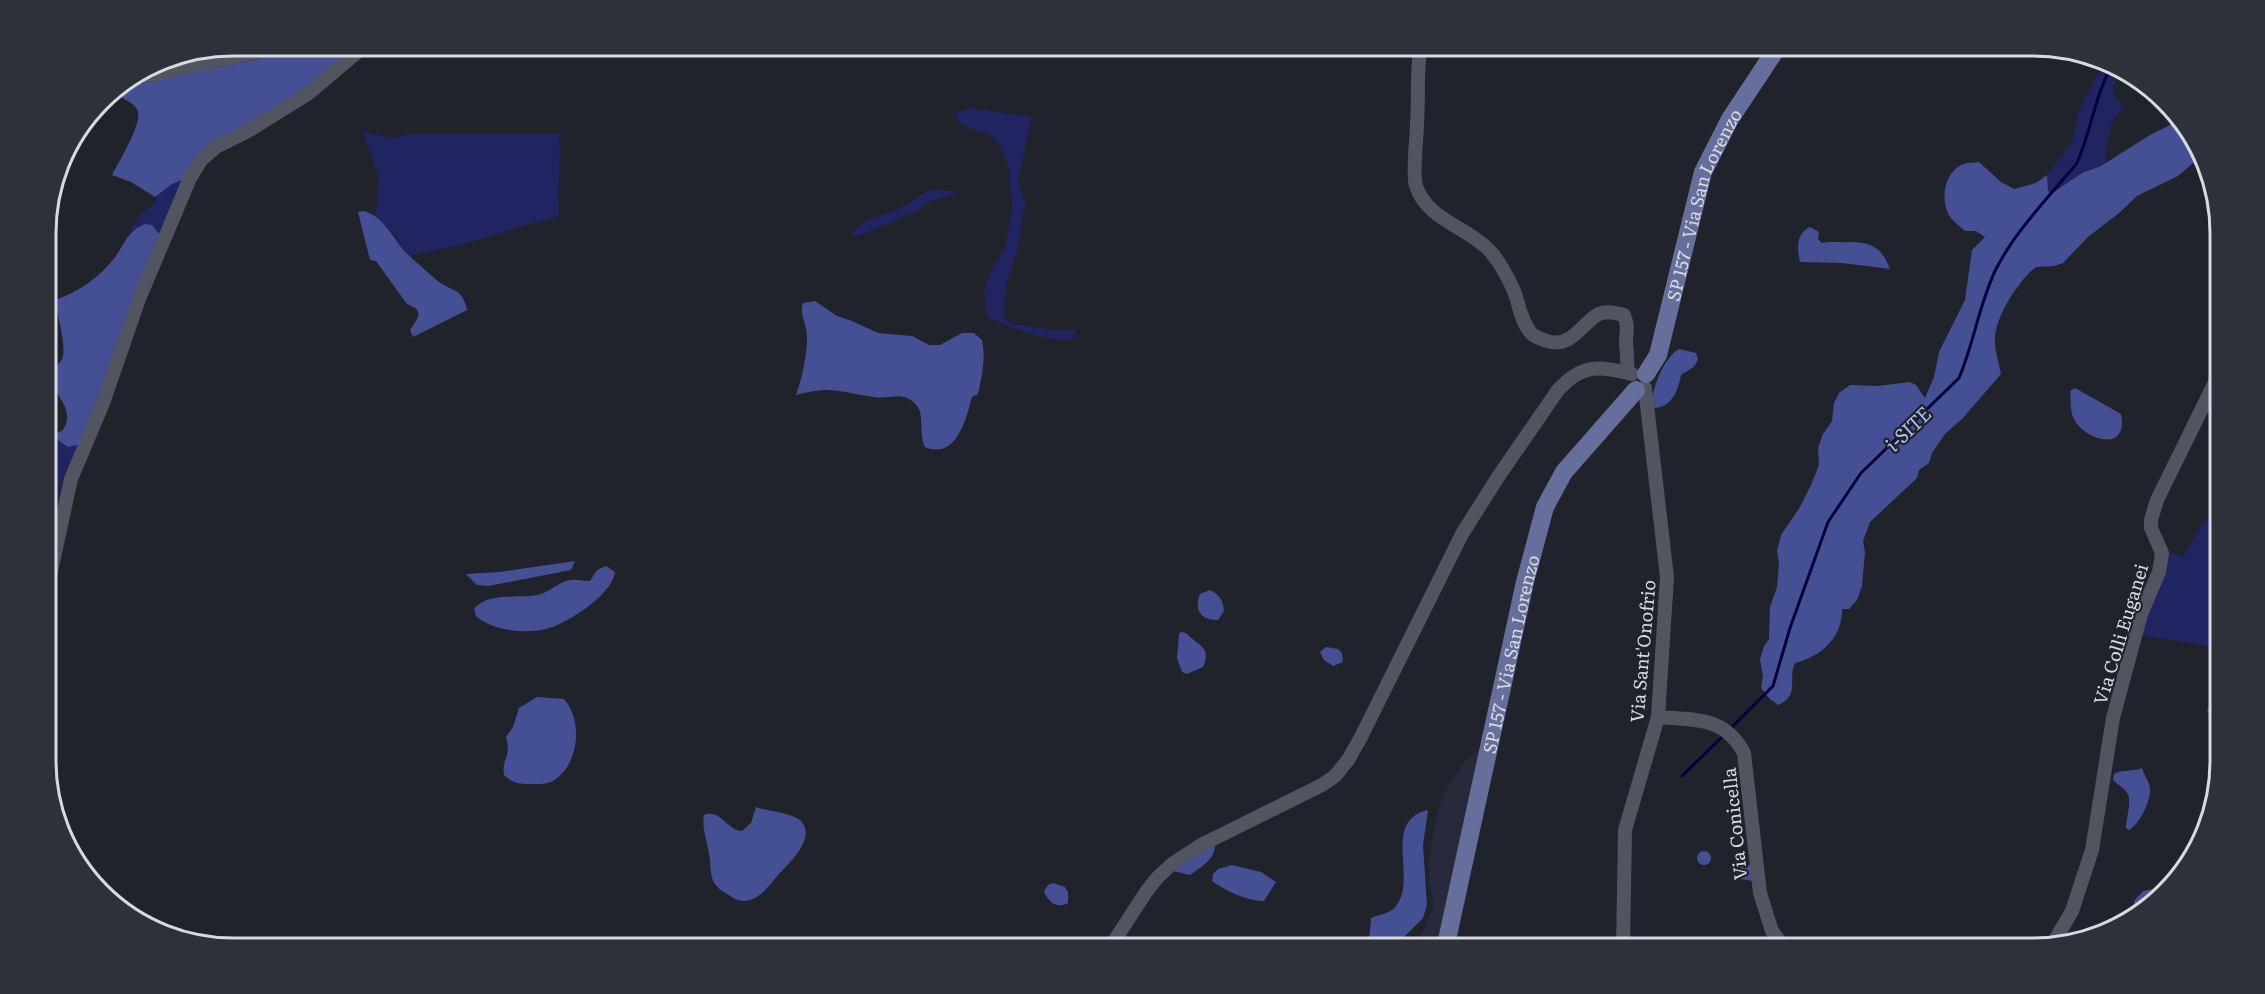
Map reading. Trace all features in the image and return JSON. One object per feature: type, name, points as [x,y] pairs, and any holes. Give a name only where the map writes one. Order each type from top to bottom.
[{"type":"main road","name":"SP 157 - Via San Lorenzo","points":[[1446,938],[1525,582],[1545,507],[1564,472],[1658,355],[1703,172],[1730,119],[1772,56]]},
{"type":"street","points":[[153,75],[238,56]]},
{"type":"street","points":[[56,548],[71,479],[103,403],[139,299],[190,178],[201,160],[216,147],[248,131],[309,93],[353,56]]},
{"type":"street","name":"Via Sant'Onofrio","points":[[1419,56],[1415,184],[1421,198],[1432,211],[1464,231],[1490,252],[1513,289],[1524,322],[1532,335],[1552,343],[1563,341],[1578,334],[1597,314],[1611,312],[1624,315],[1629,327],[1626,341],[1629,361],[1637,380],[1667,577],[1658,717],[1625,830],[1623,938]]},
{"type":"street","points":[[1116,938],[1157,878],[1186,853],[1296,800],[1335,776],[1348,760],[1462,534],[1487,492],[1538,417],[1569,378],[1583,369],[1598,367],[1637,380]]},
{"type":"street","name":"Via Colli Euganei","points":[[2057,936],[2072,911],[2089,859],[2113,718],[2138,624],[2159,572],[2162,553],[2151,528],[2151,520],[2166,481],[2210,392]]},
{"type":"street","name":"Via Conicella","points":[[1658,717],[1712,722],[1739,742],[1744,753],[1760,893],[1772,931],[1777,938]]},
{"type":"shaded area","points":[[268,56],[347,56],[330,72],[250,126],[187,178],[172,184],[155,197],[131,182],[112,175],[134,132],[138,115],[137,109],[119,96],[136,84]]},
{"type":"shaded area","points":[[2100,69],[2118,78],[2112,88],[2116,98],[2125,107],[2112,124],[2106,161],[2101,166],[2082,173],[2051,194],[2048,191],[2047,175],[2072,141],[2081,106]]},
{"type":"shaded area","points":[[971,108],[1032,117],[1018,181],[1025,203],[1018,248],[1007,281],[1003,313],[1007,321],[1013,324],[1055,330],[1077,330],[1074,338],[1065,340],[1043,337],[1018,330],[988,317],[984,290],[990,273],[1005,247],[1012,208],[1010,171],[999,144],[989,133],[978,132],[958,122],[956,113]]},
{"type":"shaded area","points":[[2172,124],[2195,162],[2178,176],[2137,196],[2088,237],[2063,263],[2036,267],[2015,290],[2003,311],[1996,332],[1995,341],[2001,374],[1962,419],[1945,434],[1932,453],[1929,463],[1919,470],[1917,478],[1870,522],[1863,541],[1865,552],[1862,586],[1857,600],[1849,609],[1842,609],[1839,628],[1829,644],[1822,651],[1795,663],[1791,692],[1785,701],[1778,705],[1761,688],[1763,676],[1760,659],[1769,639],[1770,607],[1777,587],[1779,563],[1777,551],[1781,535],[1800,507],[1819,465],[1818,448],[1823,434],[1832,421],[1834,403],[1839,393],[1850,385],[1878,386],[1910,382],[1916,385],[1925,398],[1934,377],[1939,352],[1965,300],[1972,250],[1985,237],[1976,231],[1965,231],[1947,211],[1946,187],[1952,173],[1964,164],[1979,162],[2001,182],[2014,189],[2036,183],[2047,175],[2048,191],[2051,194],[2082,173],[2101,166]]},
{"type":"shaded area","points":[[362,131],[393,138],[407,134],[560,134],[558,216],[461,245],[410,255],[401,247],[396,236],[374,216],[379,194],[377,173]]},
{"type":"shaded area","points":[[187,178],[156,253],[145,224],[128,234],[139,216],[154,203],[158,194],[172,184]]},
{"type":"shaded area","points":[[932,189],[959,192],[926,203],[919,210],[861,235],[851,235],[869,220],[896,210]]},
{"type":"shaded area","points":[[364,211],[375,216],[390,231],[403,250],[439,282],[457,292],[463,298],[467,310],[413,337],[410,330],[417,319],[418,312],[407,304],[376,261],[370,260],[358,212]]},
{"type":"shaded area","points":[[145,224],[152,225],[159,234],[156,253],[82,444],[68,447],[56,439],[56,434],[63,430],[67,415],[56,390],[56,367],[62,359],[63,341],[56,304],[58,299],[94,279],[138,227]]},
{"type":"shaded area","points":[[1810,227],[1819,232],[1818,239],[1822,243],[1858,242],[1870,245],[1880,251],[1890,269],[1842,263],[1800,262],[1798,251],[1800,237]]},
{"type":"shaded area","points":[[815,301],[837,316],[878,333],[912,336],[929,345],[940,345],[962,333],[974,333],[982,340],[984,360],[978,394],[972,397],[963,426],[952,443],[936,450],[925,447],[919,410],[912,401],[901,396],[879,398],[828,390],[796,395],[804,367],[807,344],[802,307],[803,303]]},
{"type":"shaded area","points":[[1679,349],[1696,353],[1697,362],[1681,375],[1676,392],[1670,401],[1654,408],[1653,393],[1659,376],[1668,359]]},
{"type":"shaded area","points":[[2075,388],[2121,414],[2122,426],[2119,434],[2113,439],[2105,439],[2087,433],[2080,427],[2071,409],[2070,391]]},
{"type":"shaded area","points":[[56,440],[60,443],[82,444],[63,477],[56,522]]},
{"type":"shaded area","points":[[2204,521],[2210,522],[2210,646],[2135,634],[2165,547],[2169,552],[2183,557]]},
{"type":"shaded area","points":[[575,561],[571,570],[488,586],[477,585],[466,574],[499,572]]},
{"type":"shaded area","points":[[606,566],[615,572],[606,589],[577,615],[555,626],[538,630],[510,630],[491,625],[476,616],[474,609],[488,599],[534,596],[563,582],[590,581],[597,570]]},
{"type":"shaded area","points":[[1210,590],[1219,596],[1223,604],[1224,611],[1218,620],[1203,616],[1198,609],[1200,594]]},
{"type":"shaded area","points":[[1181,632],[1186,633],[1199,644],[1205,650],[1206,655],[1203,667],[1187,674],[1182,672],[1177,658]]},
{"type":"shaded area","points":[[1326,647],[1338,649],[1342,653],[1343,662],[1333,666],[1324,660],[1320,652]]},
{"type":"shaded area","points":[[537,697],[564,699],[574,718],[576,741],[574,752],[564,772],[553,781],[539,784],[518,783],[504,775],[508,749],[506,737],[513,727],[519,708]]},
{"type":"shaded area","points":[[1488,743],[1446,938],[1419,938],[1434,906],[1429,882],[1429,856],[1437,814],[1445,792],[1464,762]]},
{"type":"shaded area","points":[[2142,768],[2150,788],[2150,796],[2140,818],[2129,830],[2126,828],[2129,808],[2128,794],[2113,780],[2114,774]]},
{"type":"shaded area","points":[[756,807],[800,820],[805,827],[806,834],[795,857],[764,892],[749,900],[741,901],[722,891],[713,880],[703,820],[704,815],[715,814],[732,827],[742,831],[751,823]]},
{"type":"shaded area","points":[[1428,810],[1423,845],[1427,905],[1423,918],[1403,938],[1369,938],[1371,918],[1394,909],[1402,895],[1403,838],[1406,826],[1414,816]]},
{"type":"shaded area","points":[[1213,842],[1215,847],[1212,856],[1190,875],[1173,871]]},
{"type":"shaded area","points":[[1701,851],[1707,851],[1711,858],[1707,865],[1701,865],[1697,861],[1697,855]]},
{"type":"shaded area","points":[[1752,864],[1753,881],[1733,878],[1735,869]]},
{"type":"shaded area","points":[[1232,865],[1261,872],[1276,882],[1264,901],[1236,895],[1212,881],[1213,874],[1218,869]]},
{"type":"shaded area","points":[[1053,883],[1065,887],[1068,892],[1068,903],[1057,905],[1048,898],[1044,891],[1048,885]]},
{"type":"shaded area","points":[[2151,889],[2152,892],[2135,906],[2134,901],[2143,891]]},
{"type":"waterway","name":"i-SITE","points":[[1730,729],[1773,686],[1790,628],[1828,522],[1861,473],[1959,378],[1996,269],[2023,227],[2077,163],[2108,73]]},
{"type":"waterway","name":"i-SITE","points":[[1682,776],[1723,736]]}]
